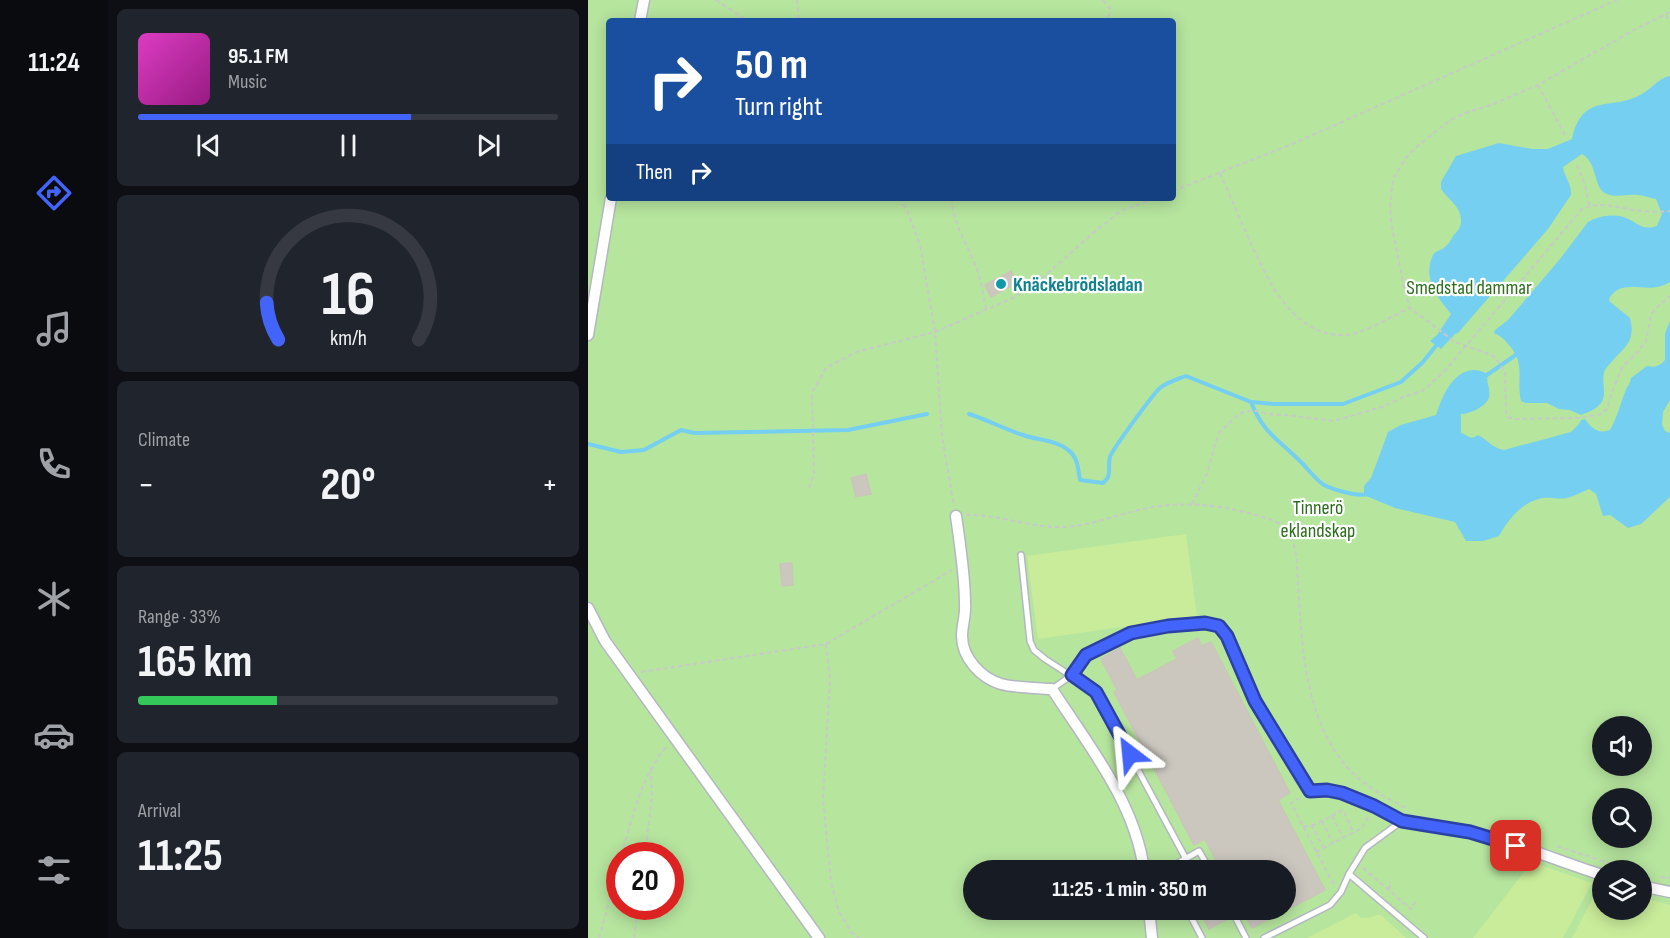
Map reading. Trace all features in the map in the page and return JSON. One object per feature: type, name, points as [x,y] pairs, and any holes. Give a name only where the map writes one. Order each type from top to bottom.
[{"type":"street","points":[[641,18],[644,0]]},
{"type":"street","points":[[588,335],[610,201]]},
{"type":"street","points":[[956,516],[966,608],[962,638],[965,651],[972,664],[985,676],[1000,684],[1052,689],[1113,783],[1130,816],[1142,860]]},
{"type":"street","points":[[588,608],[605,641],[819,938]]},
{"type":"street","points":[[1310,791],[1327,790],[1342,793],[1402,821],[1470,832],[1592,872]]},
{"type":"street","points":[[1652,888],[1670,892]]},
{"type":"street","points":[[1150,920],[1152,938]]},
{"type":"lane","points":[[1021,555],[1030,641],[1034,650],[1044,659],[1096,692],[1186,859],[1199,851],[1204,860]]},
{"type":"lane","points":[[1052,689],[1072,675],[1086,655],[1131,633],[1168,626],[1205,623],[1219,626],[1227,636],[1255,701],[1310,791]]},
{"type":"lane","points":[[1264,938],[1330,905],[1339,895],[1365,848],[1402,821]]},
{"type":"lane","points":[[1349,874],[1424,938]]},
{"type":"lane","points":[[1193,920],[1202,938]]},
{"type":"lane","points":[[1237,920],[1246,938]]},
{"type":"path","points":[[716,0],[743,18]]},
{"type":"path","points":[[797,0],[799,18]]},
{"type":"path","points":[[1103,0],[1110,9],[1108,18]]},
{"type":"path","points":[[1176,190],[1290,145],[1617,0]]},
{"type":"path","points":[[1670,12],[1538,85],[1449,121],[1406,158],[1393,179],[1390,199],[1392,228],[1410,308],[1455,342],[1494,356],[1505,372],[1505,403],[1508,417],[1514,419],[1580,418],[1602,414],[1607,409],[1623,366],[1646,341],[1651,315],[1670,296]]},
{"type":"path","points":[[1666,15],[1670,22]]},
{"type":"path","points":[[1538,85],[1565,135]]},
{"type":"path","points":[[1577,165],[1585,184],[1589,205]]},
{"type":"path","points":[[1220,173],[1268,279],[1288,307],[1300,319],[1327,332],[1349,335],[1410,308]]},
{"type":"path","points":[[901,201],[907,210],[920,245],[934,323],[942,436],[956,516],[984,515],[1060,527],[1105,520],[1142,509],[1192,504],[1227,507],[1281,524],[1288,531],[1296,554],[1308,679],[1313,702],[1326,735],[1347,766],[1380,795],[1409,810]]},
{"type":"path","points":[[952,201],[952,209],[975,264],[987,310]]},
{"type":"path","points":[[809,488],[814,474],[812,393],[826,368],[856,352],[935,332],[1015,297],[1038,282],[1099,228],[1121,212],[1148,201]]},
{"type":"path","points":[[1192,504],[1207,474],[1220,432],[1239,414],[1246,411],[1259,411],[1267,414],[1334,421],[1385,406],[1422,391],[1443,373],[1581,209],[1589,205],[1621,206],[1640,211],[1670,211]]},
{"type":"path","points":[[629,673],[826,644],[963,564]]},
{"type":"path","points":[[826,644],[830,679],[824,799],[831,882],[839,912],[852,933],[859,938]]},
{"type":"path","points":[[626,842],[651,766],[674,736]]},
{"type":"path","points":[[647,842],[652,797],[651,766]]},
{"type":"path","points":[[1310,791],[1291,803],[1339,895]]},
{"type":"path","points":[[1316,852],[1362,828],[1380,795]]},
{"type":"path","points":[[1303,826],[1312,826],[1342,810],[1354,832]]},
{"type":"path","points":[[1332,816],[1343,838]]},
{"type":"path","points":[[1322,821],[1333,843]]},
{"type":"path","points":[[1312,826],[1324,848]]},
{"type":"path","points":[[1547,843],[1599,860]]},
{"type":"path","points":[[1356,862],[1411,909],[1416,901]]},
{"type":"path","points":[[1388,889],[1390,882]]},
{"type":"path","points":[[599,938],[606,913]]},
{"type":"path","points":[[634,938],[636,920]]},
{"type":"green space","name":"Tinnerö eklandskap","points":[[588,0],[1670,0],[1670,938],[588,938]]},
{"type":"green space","points":[[1186,534],[1197,616],[1038,639],[1027,556]]},
{"type":"green space","points":[[1532,862],[1592,883],[1563,938],[1473,938]]},
{"type":"green space","points":[[1592,899],[1592,920],[1652,920],[1652,900],[1670,905],[1670,938],[1572,938]]},
{"type":"green space","points":[[1356,913],[1361,918],[1380,914],[1406,938],[1307,938]]},
{"type":"water","name":"Smedstad dammar","points":[[1670,76],[1670,282],[1650,288],[1623,288],[1610,297],[1609,301],[1630,318],[1632,331],[1627,345],[1605,370],[1604,395],[1597,407],[1581,415],[1547,403],[1521,401],[1517,358],[1506,341],[1494,333],[1495,330],[1508,320],[1588,222],[1612,215],[1626,218],[1644,227],[1652,227],[1657,226],[1662,214],[1656,199],[1639,195],[1611,195],[1602,191],[1591,164],[1582,154],[1563,167],[1571,195],[1548,229],[1458,333],[1441,349],[1430,341],[1437,335],[1451,314],[1433,287],[1429,272],[1430,263],[1434,253],[1447,245],[1459,229],[1461,222],[1457,207],[1441,189],[1441,182],[1456,156],[1499,143],[1532,149],[1548,149],[1572,139],[1583,114],[1591,108],[1631,99]]},
{"type":"water","points":[[1670,321],[1670,400],[1663,412],[1662,425],[1665,431],[1670,433],[1670,497],[1641,524],[1628,528],[1610,515],[1603,516],[1596,494],[1589,489],[1567,498],[1542,498],[1532,501],[1515,513],[1499,536],[1483,541],[1466,541],[1455,522],[1395,508],[1364,495],[1364,486],[1371,478],[1388,432],[1401,425],[1436,415],[1453,381],[1465,372],[1475,370],[1485,373],[1489,398],[1481,407],[1461,414],[1461,433],[1469,437],[1478,435],[1496,448],[1504,450],[1571,432],[1581,420],[1585,419],[1596,430],[1610,430],[1631,378],[1647,366],[1657,366],[1665,360],[1665,334]]},
{"type":"building","name":"Knäckebrödsladan","points":[[1011,271],[1017,283],[991,297],[985,285]]},
{"type":"building","points":[[866,474],[871,494],[856,497],[851,478]]},
{"type":"building","points":[[792,563],[793,585],[782,586],[780,564]]},
{"type":"building","points":[[1198,638],[1202,646],[1211,642],[1290,793],[1278,800],[1325,890],[1296,905],[1296,860],[1216,860],[1205,839],[1194,845],[1114,692],[1117,690],[1101,659],[1120,648],[1137,680],[1177,659],[1173,651]]},
{"type":"building","points":[[1204,920],[1226,920],[1209,929]]},
{"type":"building","points":[[1248,920],[1267,920],[1252,928]]},
{"type":"waterway","points":[[969,414],[1016,433],[1063,447],[1076,460],[1080,480],[1103,483],[1109,474],[1110,457],[1118,444],[1156,392],[1173,381],[1186,376],[1251,402],[1343,404],[1401,382],[1423,362],[1439,342]]},
{"type":"waterway","points":[[1484,377],[1520,352]]},
{"type":"waterway","points":[[1251,402],[1266,429],[1321,483],[1359,495],[1369,494]]},
{"type":"waterway","points":[[588,444],[621,452],[644,450],[681,430],[694,433],[848,430],[927,414]]},
{"type":"place","name":"Knäckebrödsladan","points":[[1001,284]]},
{"type":"route","points":[[1130,754],[1096,692],[1072,675],[1081,662],[1086,655],[1131,633],[1168,626],[1205,623],[1219,626],[1227,636],[1255,701],[1310,791],[1327,790],[1342,793],[1402,821],[1470,832],[1516,846]]}]
